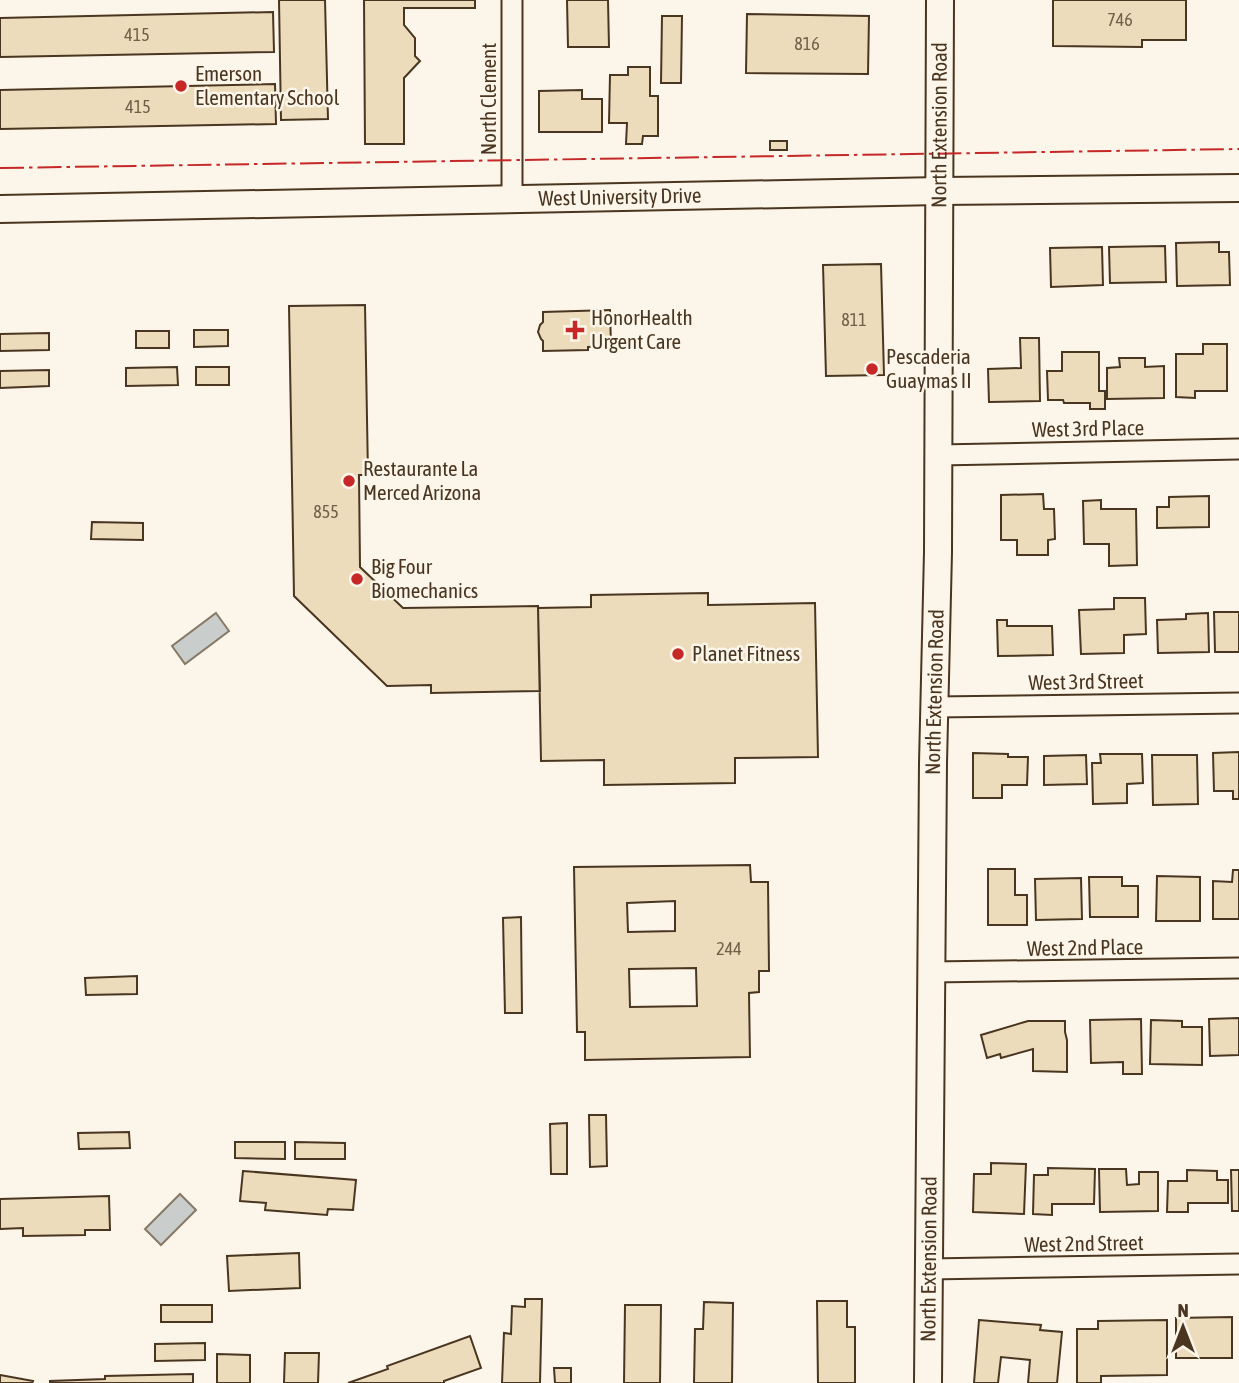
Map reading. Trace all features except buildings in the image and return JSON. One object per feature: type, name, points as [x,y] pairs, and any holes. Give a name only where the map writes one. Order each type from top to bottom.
[{"type":"street","name":"North Clement","points":[[512,0],[512,198]]},
{"type":"street","name":"North Extension Road","points":[[928,1383],[940,0]]},
{"type":"street","name":"West University Drive","points":[[0,209],[512,198],[1239,188]]},
{"type":"street","name":"West 3rd Place","points":[[938,455],[1239,449]]},
{"type":"street","name":"West 3rd Street","points":[[934,707],[1239,703]]},
{"type":"street","name":"West 2nd Place","points":[[931,972],[1239,968]]},
{"type":"street","name":"West 2nd Street","points":[[929,1269],[1239,1264]]},
{"type":"shaded area","points":[[216,613],[229,631],[185,664],[172,646]]},
{"type":"shaded area","points":[[180,1194],[196,1210],[161,1245],[145,1229]]},
{"type":"power","points":[[0,168],[1239,149]]},
{"type":"place","name":"Emerson Elementary School","points":[[181,86]]},
{"type":"place","name":"HonorHealth Urgent Care","points":[[575,330]]},
{"type":"place","name":"Pescaderia Guaymas II","points":[[872,369]]},
{"type":"place","name":"Restaurante La Merced Arizona","points":[[349,481]]},
{"type":"place","name":"Big Four Biomechanics","points":[[357,579]]},
{"type":"place","name":"Planet Fitness","points":[[678,654]]}]
